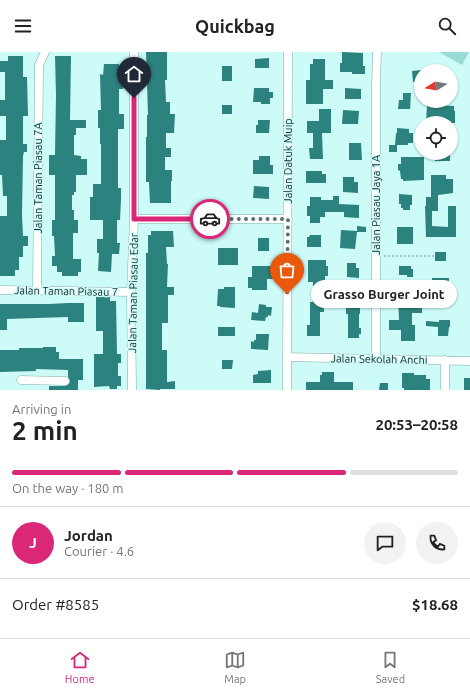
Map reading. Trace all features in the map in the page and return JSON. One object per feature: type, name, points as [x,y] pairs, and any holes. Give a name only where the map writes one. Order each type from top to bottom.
[{"type":"street","name":"Jalan Taman Piasau 7A","points":[[37,290],[39,65],[45,52]]},
{"type":"street","name":"Jalan Taman Piasau Edar","points":[[132,390],[131,292],[134,219],[134,52]]},
{"type":"street","name":"Jalan Datuk Muip","points":[[287,390],[288,52]]},
{"type":"street","name":"Jalan Piasau Jaya 1A","points":[[376,359],[377,52]]},
{"type":"street","points":[[134,219],[288,219]]},
{"type":"street","name":"Jalan Taman Piasau 7","points":[[0,290],[131,292]]},
{"type":"street","name":"Jalan Sekolah Anchi","points":[[287,357],[470,361]]},
{"type":"street","points":[[444,360],[444,390]]},
{"type":"street","points":[[21,380],[65,381]]},
{"type":"street","points":[[43,381],[43,390]]},
{"type":"path","points":[[376,256],[434,256]]},
{"type":"shaded area","points":[[439,52],[469,52],[462,65]]},
{"type":"building","points":[[146,52],[167,52],[167,80],[165,80],[166,102],[170,102],[170,114],[175,114],[174,133],[166,133],[166,148],[171,148],[171,157],[165,157],[165,170],[172,170],[171,203],[150,203],[149,182],[146,182],[146,137],[148,115]]},
{"type":"building","points":[[342,52],[363,53],[363,66],[365,66],[365,74],[340,72]]},
{"type":"building","points":[[8,56],[23,56],[23,77],[27,77],[28,116],[23,116],[23,144],[27,144],[27,152],[24,152],[23,156],[22,215],[23,236],[28,236],[28,246],[23,246],[23,257],[19,257],[19,270],[15,270],[15,276],[0,276],[0,216],[7,216],[7,196],[3,196],[2,175],[0,175],[0,140],[6,140],[6,116],[0,116],[0,100],[5,100],[5,72],[0,72],[0,61],[8,61]]},
{"type":"building","points":[[55,56],[71,56],[70,120],[86,120],[86,128],[76,128],[76,135],[74,135],[74,155],[81,156],[81,159],[87,159],[87,175],[76,175],[76,192],[72,195],[74,220],[78,220],[78,233],[73,233],[73,259],[81,259],[81,272],[78,272],[78,276],[62,276],[62,272],[57,272],[57,266],[52,266],[52,256],[55,256],[54,236],[52,236],[52,220],[55,220],[55,175],[49,175],[49,155],[55,155]]},
{"type":"building","points":[[269,58],[269,68],[255,68],[255,59]]},
{"type":"building","points":[[313,59],[325,59],[325,80],[333,80],[333,89],[323,89],[323,104],[306,104],[306,80],[310,80],[310,64],[313,64]]},
{"type":"building","points":[[104,64],[119,64],[119,75],[124,75],[123,89],[119,89],[119,114],[124,114],[124,129],[118,129],[118,188],[121,188],[121,199],[120,220],[117,220],[117,243],[120,243],[119,254],[112,254],[111,272],[98,271],[99,253],[97,253],[97,239],[103,239],[103,220],[90,220],[90,197],[93,197],[93,184],[101,184],[101,144],[100,128],[98,128],[98,110],[101,110],[100,74],[103,75]]},
{"type":"building","points":[[222,66],[232,66],[232,81],[222,81]]},
{"type":"building","points":[[412,71],[414,71],[414,82],[413,82]]},
{"type":"building","points":[[254,88],[269,88],[269,92],[273,92],[273,98],[270,98],[270,104],[253,102]]},
{"type":"building","points":[[345,88],[361,89],[361,99],[345,99]]},
{"type":"building","points":[[403,93],[411,93],[410,109],[398,109],[399,100],[403,100]]},
{"type":"building","points":[[222,105],[232,105],[232,114],[222,114]]},
{"type":"building","points":[[427,108],[454,108],[455,111],[455,116],[426,116]]},
{"type":"building","points":[[319,109],[331,109],[331,133],[322,133],[323,159],[310,159],[309,148],[313,148],[313,133],[307,133],[307,121],[319,121]]},
{"type":"building","points":[[343,110],[359,111],[358,124],[342,124]]},
{"type":"building","points":[[258,120],[270,120],[269,133],[256,133],[256,125],[258,125]]},
{"type":"building","points":[[397,128],[409,129],[409,133],[413,133],[413,143],[408,143],[408,145],[395,145]]},
{"type":"building","points":[[349,143],[361,143],[362,160],[349,160]]},
{"type":"building","points":[[389,145],[397,145],[397,152],[389,152]]},
{"type":"building","points":[[259,156],[270,156],[270,165],[273,165],[273,174],[253,174],[253,160],[259,160]]},
{"type":"building","points":[[401,157],[414,157],[414,160],[424,160],[424,180],[403,181],[403,179],[401,179],[400,171],[398,170],[398,164],[401,164]]},
{"type":"building","points":[[435,160],[450,160],[450,161]]},
{"type":"building","points":[[306,171],[322,171],[322,174],[326,174],[326,183],[306,183]]},
{"type":"building","points":[[431,175],[446,175],[446,179],[453,179],[453,193],[438,195],[438,211],[432,211],[432,226],[448,227],[448,206],[456,206],[456,237],[426,237],[425,206],[426,197],[431,197]]},
{"type":"building","points":[[343,177],[354,177],[354,182],[358,182],[358,193],[343,192]]},
{"type":"building","points":[[254,186],[269,187],[269,199],[253,198]]},
{"type":"building","points":[[399,194],[412,195],[412,205],[410,205],[410,210],[403,210],[403,208],[401,208],[401,204],[399,204]]},
{"type":"building","points":[[333,196],[339,196],[339,204],[359,205],[359,218],[344,217],[344,212],[325,212],[325,217],[320,217],[320,223],[310,223],[310,216],[307,216],[307,206],[310,206],[310,197],[321,197],[321,200],[333,200]]},
{"type":"building","points":[[357,226],[366,227],[366,232],[357,232],[355,249],[340,248],[341,230],[357,231]]},
{"type":"building","points":[[397,227],[413,227],[413,244],[397,244]]},
{"type":"building","points":[[151,231],[173,231],[174,247],[166,247],[168,264],[167,287],[174,287],[174,295],[168,295],[168,323],[162,323],[162,350],[167,350],[167,382],[175,381],[175,389],[146,389],[146,253],[148,253],[148,235],[151,235]]},
{"type":"building","points":[[310,235],[321,235],[321,247],[307,247],[307,237]]},
{"type":"building","points":[[258,238],[269,238],[269,251],[258,251]]},
{"type":"building","points":[[218,248],[238,248],[238,265],[218,265]]},
{"type":"building","points":[[435,252],[446,252],[446,261],[435,261]]},
{"type":"building","points":[[308,260],[326,260],[326,266],[328,266],[328,276],[325,276],[325,282],[323,282],[324,312],[320,312],[320,336],[307,336],[307,325],[310,325],[310,302],[313,302],[313,282],[308,282]]},
{"type":"building","points":[[347,263],[356,263],[356,268],[359,268],[359,278],[347,277]]},
{"type":"building","points":[[252,266],[275,266],[275,279],[267,279],[267,290],[252,290],[252,288],[248,288],[248,277],[252,277]]},
{"type":"building","points":[[399,266],[411,266],[411,269],[413,269],[413,277],[399,275]]},
{"type":"building","points":[[432,278],[449,278],[448,295],[432,295]]},
{"type":"building","points":[[224,287],[235,287],[235,308],[217,306],[218,289],[224,289]]},
{"type":"building","points":[[347,295],[357,295],[357,300],[360,300],[359,328],[361,328],[361,334],[359,334],[359,338],[348,338],[348,314],[346,314],[346,307],[343,307],[343,300],[347,301]]},
{"type":"building","points":[[398,295],[412,295],[412,306],[422,306],[422,313],[412,313],[412,325],[415,325],[415,341],[401,341],[401,330],[389,330],[389,320],[399,320]]},
{"type":"building","points":[[96,297],[110,297],[110,301],[116,301],[117,354],[121,354],[121,363],[118,363],[118,376],[121,376],[121,386],[117,386],[117,389],[110,389],[109,386],[94,387],[94,354],[103,354],[103,331],[96,331]]},
{"type":"building","points":[[84,303],[84,322],[68,322],[68,317],[7,319],[7,330],[0,330],[0,304]]},
{"type":"building","points":[[259,304],[266,305],[266,307],[272,307],[271,316],[268,315],[265,321],[251,320],[252,312],[258,313]]},
{"type":"building","points":[[439,320],[450,320],[448,336],[438,336],[438,327],[426,326],[426,321],[439,322]]},
{"type":"building","points":[[218,327],[235,327],[235,336],[218,336]]},
{"type":"building","points":[[256,334],[269,334],[268,350],[251,349],[251,341],[254,342],[254,340],[256,340]]},
{"type":"building","points":[[56,347],[56,352],[59,352],[59,359],[83,359],[83,380],[78,380],[78,390],[49,390],[49,386],[65,386],[69,384],[70,381],[68,377],[68,370],[36,369],[36,371],[0,372],[0,350],[19,350],[19,348]]},
{"type":"building","points":[[222,360],[233,360],[232,369],[222,369]]},
{"type":"building","points":[[271,370],[271,383],[253,383],[253,375],[258,374],[258,371]]},
{"type":"building","points":[[322,372],[334,372],[334,382],[353,382],[353,390],[306,390],[306,382],[320,382],[320,375],[322,375]]},
{"type":"building","points":[[402,373],[426,375],[426,379],[430,379],[430,390],[404,390],[404,388],[402,388]]},
{"type":"building","points":[[464,378],[470,378],[470,390],[464,390]]},
{"type":"building","points":[[380,383],[388,383],[388,390],[379,390]]},
{"type":"way so far","points":[[210,219],[288,219],[287,294]]},
{"type":"place","name":"Grasso Burger Joint","points":[[287,294]]},
{"type":"route","points":[[134,98],[134,219],[210,219]]}]
